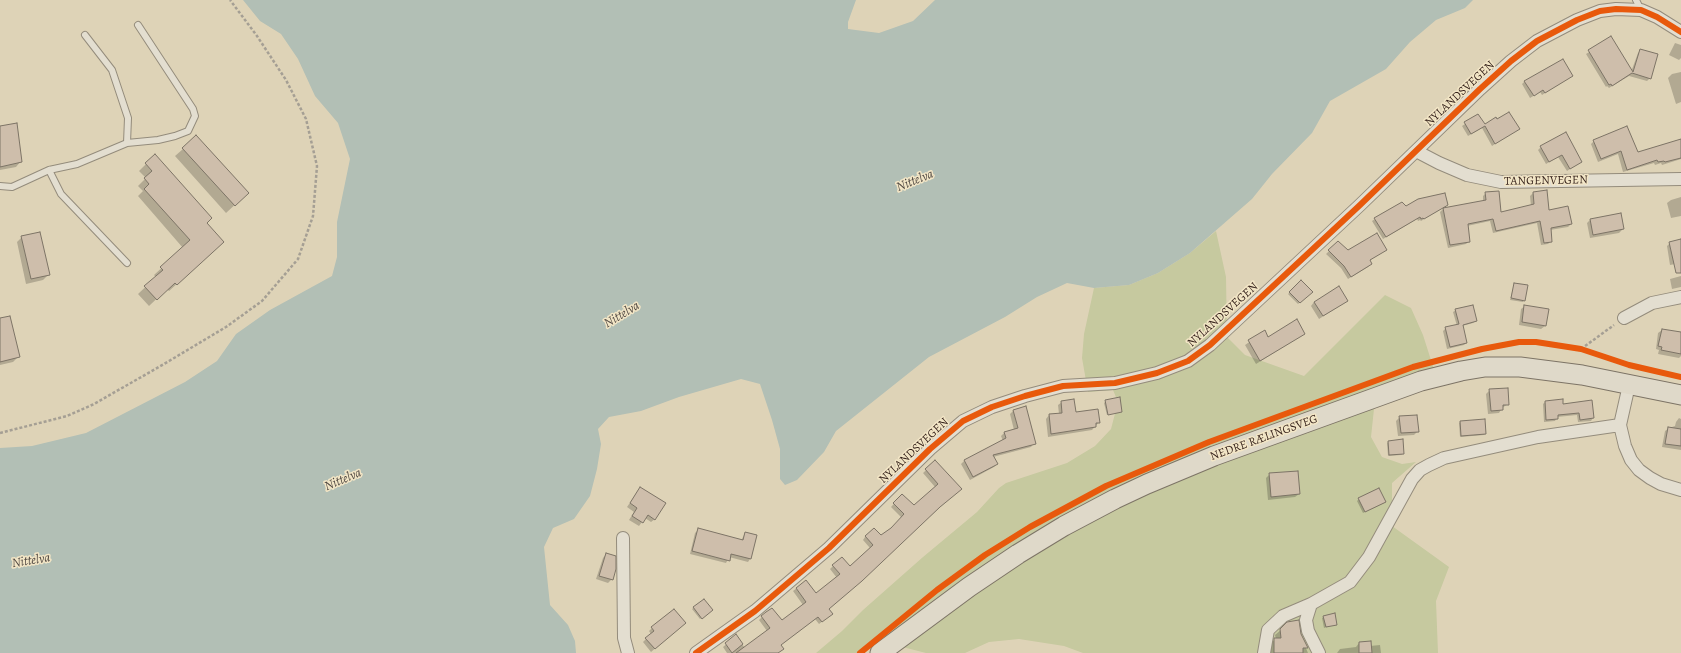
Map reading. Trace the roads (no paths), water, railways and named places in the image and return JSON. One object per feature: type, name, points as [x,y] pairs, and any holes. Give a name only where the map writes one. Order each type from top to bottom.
[{"type":"main road","name":"NEDRE RÆLINGSVEG","points":[[880,653],[1018,554],[1064,526],[1115,499],[1214,456],[1396,390],[1442,375],[1461,370],[1504,366],[1557,371],[1681,395]]},
{"type":"main road","name":"NEDRE RÆLINGSVEG","points":[[898,653],[932,616]]},
{"type":"street","name":"NYLANDSVEGEN","points":[[696,653],[755,611],[829,548],[930,449],[963,421],[992,407],[1063,386],[1115,383],[1156,373],[1188,360],[1210,345],[1501,70],[1537,42],[1577,20],[1600,11],[1639,5],[1681,32]]},
{"type":"street","name":"TANGENVEGEN","points":[[1416,151],[1438,163],[1467,174],[1501,182],[1681,179]]},
{"type":"street","points":[[1624,318],[1652,303],[1681,297]]},
{"type":"street","points":[[1629,385],[1620,425],[1631,460],[1639,470],[1661,484],[1681,490]]},
{"type":"street","points":[[1264,653],[1268,630],[1283,616],[1311,604],[1350,582],[1369,557],[1412,479],[1420,470],[1429,464],[1444,458],[1538,437],[1620,425]]},
{"type":"street","points":[[623,538],[624,638],[628,653]]},
{"type":"street","points":[[1311,604],[1306,620],[1308,631],[1319,653]]},
{"type":"lane","points":[[0,191],[50,170],[77,164],[127,143],[175,136],[188,131],[195,116],[193,109],[138,25]]},
{"type":"lane","points":[[85,35],[112,70],[128,118],[127,143]]},
{"type":"lane","points":[[50,170],[55,185],[61,194],[127,263]]},
{"type":"lane","points":[[0,186],[12,187]]},
{"type":"water","name":"Nittelva","points":[[243,0],[856,0],[848,22],[848,29],[879,33],[913,21],[935,0],[1473,0],[1465,8],[1436,20],[1410,42],[1386,69],[1330,101],[1312,133],[1272,174],[1252,199],[1190,253],[1158,273],[1129,285],[1094,288],[1067,283],[1037,297],[1005,317],[929,357],[836,431],[824,452],[797,480],[785,485],[780,479],[780,449],[760,384],[741,379],[679,397],[641,411],[609,417],[598,429],[601,444],[597,469],[590,496],[574,519],[553,528],[544,547],[550,605],[568,625],[575,641],[576,653],[0,653],[0,448],[32,446],[86,433],[185,382],[217,361],[236,334],[270,310],[332,276],[337,257],[337,222],[350,159],[338,123],[315,96],[298,59],[281,34],[260,21]]}]
